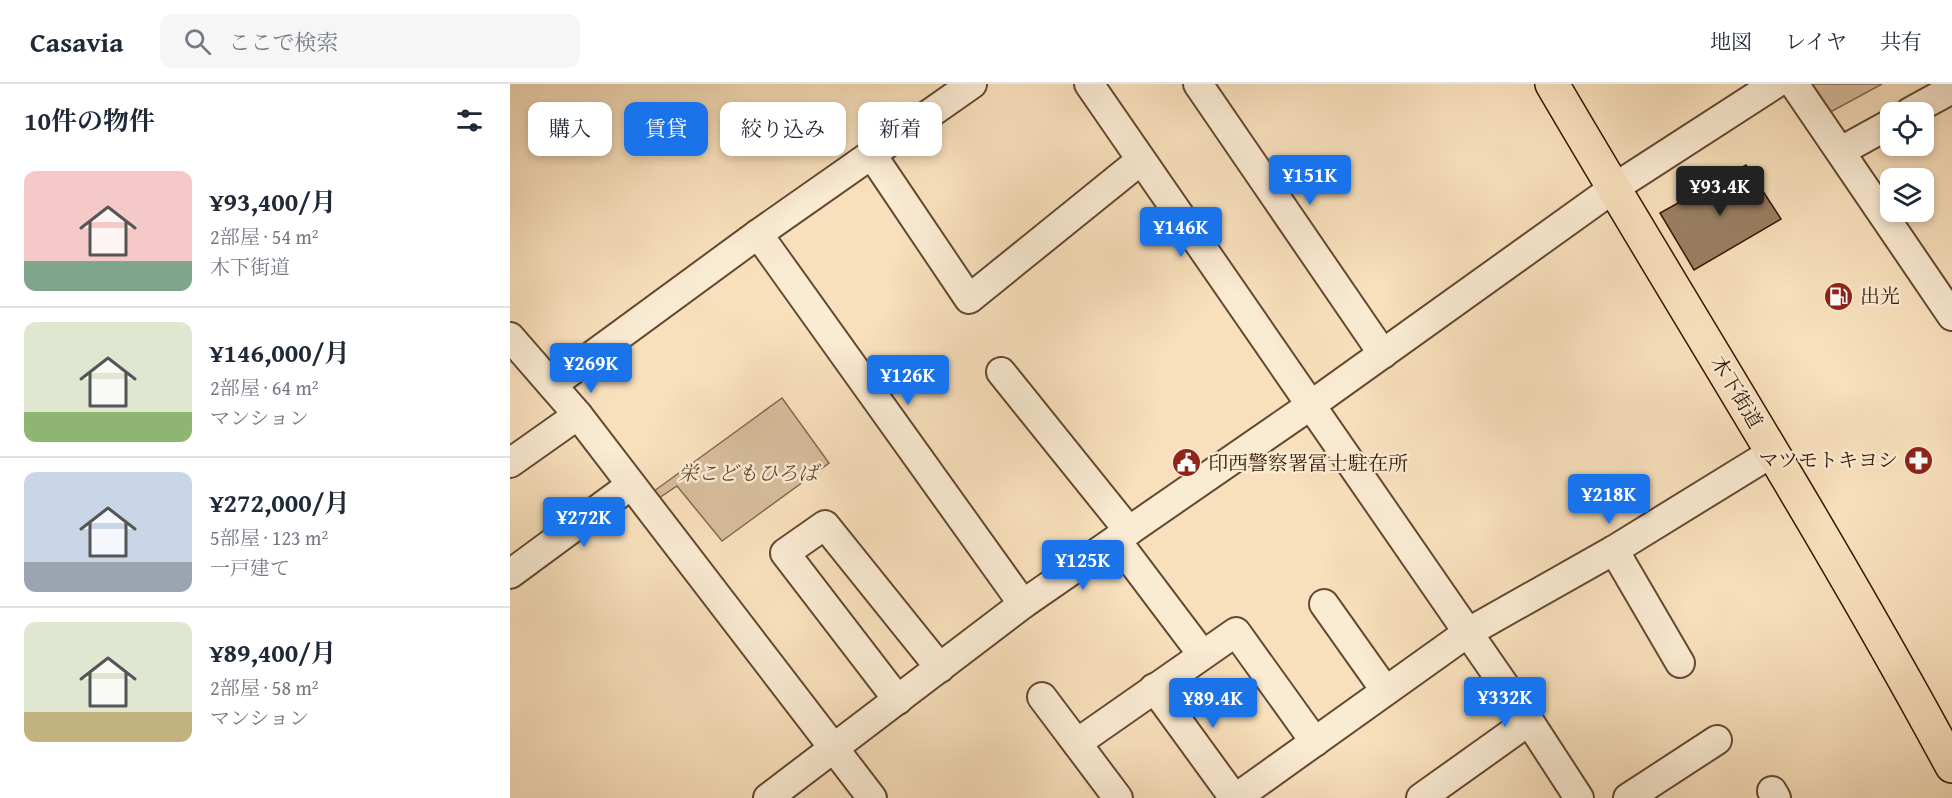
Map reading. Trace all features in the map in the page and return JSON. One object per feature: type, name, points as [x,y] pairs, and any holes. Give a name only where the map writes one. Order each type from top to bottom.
[{"type":"main road","name":"木下街道","points":[[1551,84],[1773,452],[1897,664],[1952,766]]},
{"type":"street","points":[[942,105],[972,84]]},
{"type":"street","points":[[1089,84],[1529,721],[1579,798]]},
{"type":"street","points":[[1198,84],[1383,354]]},
{"type":"street","points":[[768,798],[1023,604],[1311,405],[1614,188],[1775,84]]},
{"type":"street","points":[[1794,84],[1840,152],[1948,300]]},
{"type":"street","points":[[1928,102],[1952,89]]},
{"type":"street","points":[[1840,152],[1880,130]]},
{"type":"street","points":[[552,385],[758,234],[871,156]]},
{"type":"street","points":[[873,156],[969,299],[1142,160]]},
{"type":"street","points":[[758,234],[1023,604]]},
{"type":"street","points":[[510,338],[579,415],[872,798]]},
{"type":"street","points":[[1001,372],[1122,536],[1202,654]]},
{"type":"street","points":[[510,464],[579,415]]},
{"type":"street","points":[[1154,688],[1235,798],[1467,633],[1614,550],[1773,452]]},
{"type":"street","points":[[510,574],[631,485]]},
{"type":"street","points":[[898,700],[785,553],[825,525],[940,668]]},
{"type":"street","points":[[1614,550],[1680,663]]},
{"type":"street","points":[[1324,604],[1385,690]]},
{"type":"street","points":[[1077,743],[1236,632],[1314,742]]},
{"type":"street","points":[[1042,696],[1118,798]]},
{"type":"street","points":[[1421,798],[1529,721]]},
{"type":"street","points":[[1628,798],[1717,740]]},
{"type":"green space","points":[[1800,84],[1882,84],[1823,116]]},
{"type":"green space","name":"栄こどもひろば","points":[[782,398],[829,463],[722,541],[677,486],[656,500],[650,494]]},
{"type":"building","points":[[1746,165],[1781,219],[1694,270],[1660,213]]},
{"type":"place","name":"出光","points":[[1839,296]]},
{"type":"place","name":"マツモトキヨシ","points":[[1919,460]]},
{"type":"place","name":"印西警察署冨士駐在所","points":[[1187,463]]}]
